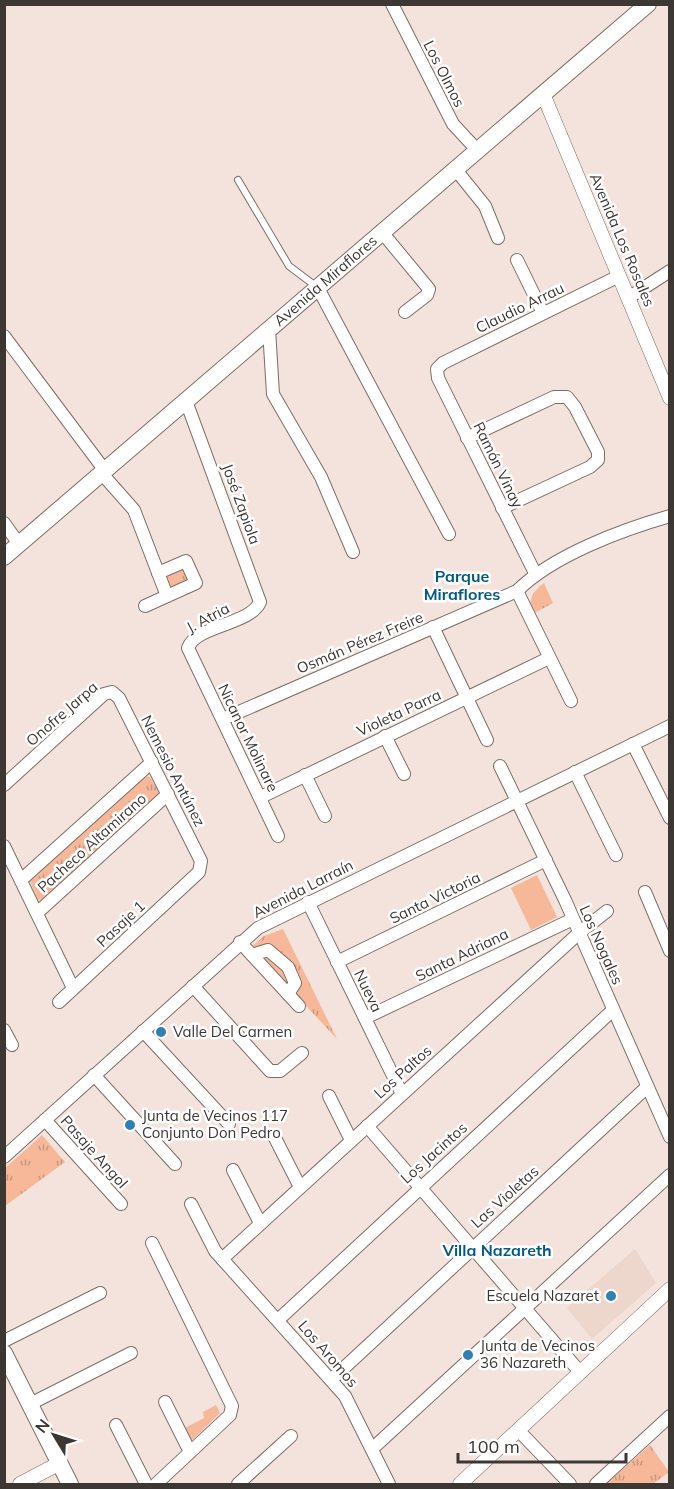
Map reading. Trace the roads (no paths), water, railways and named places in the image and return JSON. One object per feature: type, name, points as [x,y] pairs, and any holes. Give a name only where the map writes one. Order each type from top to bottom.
[{"type":"main road","name":"Avenida Miraflores","points":[[4,557],[105,473],[381,231],[456,170],[648,4]]},
{"type":"main road","points":[[4,1353],[70,1485]]},
{"type":"street","name":"Los Olmos","points":[[392,4],[453,124],[478,151]]},
{"type":"street","name":"Avenida Los Rosales","points":[[543,94],[668,389]]},
{"type":"street","points":[[456,170],[485,206],[498,237]]},
{"type":"street","points":[[381,231],[429,291],[405,312]]},
{"type":"street","points":[[518,260],[543,314]]},
{"type":"street","points":[[628,298],[669,271]]},
{"type":"street","name":"Claudio Arrau","points":[[437,369],[443,363],[619,276]]},
{"type":"street","points":[[318,288],[449,534]]},
{"type":"street","points":[[269,329],[273,394],[321,477],[353,552]]},
{"type":"street","points":[[4,336],[134,510],[167,596]]},
{"type":"street","name":"Ramón Vinay","points":[[437,369],[438,378],[535,573]]},
{"type":"street","points":[[467,438],[561,396],[571,401],[584,425],[599,456],[594,464],[502,507]]},
{"type":"street","name":"José Zapiola","points":[[186,402],[260,597],[259,606],[250,613]]},
{"type":"street","name":"Osmán Pérez Freire","points":[[223,719],[516,591],[535,573],[626,529],[669,516]]},
{"type":"street","points":[[4,523],[19,544]]},
{"type":"street","points":[[145,606],[196,583],[186,561],[158,573]]},
{"type":"street","points":[[516,591],[571,701]]},
{"type":"street","name":"J. Atria","points":[[190,653],[189,644],[194,639],[250,613]]},
{"type":"street","points":[[433,627],[487,740]]},
{"type":"street","name":"Nicanor Molinare","points":[[190,653],[278,836]]},
{"type":"street","name":"Violeta Parra","points":[[261,797],[549,658]]},
{"type":"street","name":"Nemesio Antúnez","points":[[112,692],[118,695],[202,867]]},
{"type":"street","name":"Onofre Jarpa","points":[[4,785],[104,694],[112,692]]},
{"type":"street","name":"Avenida Larraín","points":[[4,1157],[240,942],[267,922],[669,726]]},
{"type":"street","points":[[385,736],[404,774]]},
{"type":"street","points":[[633,744],[669,818]]},
{"type":"street","points":[[21,880],[152,762]]},
{"type":"street","name":"Los Nogales","points":[[500,766],[573,919],[669,1137]]},
{"type":"street","points":[[575,772],[616,855]]},
{"type":"street","points":[[304,776],[325,816]]},
{"type":"street","name":"Pacheco Altamirano","points":[[37,913],[168,794]]},
{"type":"street","points":[[4,846],[74,988]]},
{"type":"street","name":"Santa Victoria","points":[[337,962],[546,860]]},
{"type":"street","name":"Pasaje 1","points":[[59,1002],[202,867]]},
{"type":"street","points":[[645,892],[669,951]]},
{"type":"street","name":"Nueva","points":[[308,902],[402,1094]]},
{"type":"street","name":"Los Paltos","points":[[222,1258],[579,933],[607,911]]},
{"type":"street","name":"Santa Adriana","points":[[365,1018],[573,919]]},
{"type":"street","points":[[240,942],[299,1006]]},
{"type":"street","points":[[252,955],[268,950],[288,967],[295,983],[288,994]]},
{"type":"street","points":[[193,986],[270,1071],[280,1071],[302,1053]]},
{"type":"street","name":"Los Jacintos","points":[[278,1320],[419,1187],[613,1010]]},
{"type":"street","points":[[4,1030],[12,1045]]},
{"type":"street","points":[[143,1031],[229,1124]]},
{"type":"street","points":[[94,1075],[175,1164]]},
{"type":"street","name":"Las Violetas","points":[[332,1379],[647,1087]]},
{"type":"street","points":[[329,1096],[351,1140]]},
{"type":"street","name":"Pasaje Angol","points":[[45,1120],[121,1204]]},
{"type":"street","points":[[367,1126],[580,1372]]},
{"type":"street","points":[[274,1136],[300,1187]]},
{"type":"street","points":[[233,1170],[260,1223]]},
{"type":"street","points":[[372,1449],[669,1175]]},
{"type":"street","name":"Los Aromos","points":[[191,1204],[222,1258],[332,1379],[351,1406],[389,1485]]},
{"type":"street","points":[[152,1243],[232,1406],[230,1415],[156,1485]]},
{"type":"street","points":[[460,1485],[669,1288]]},
{"type":"street","points":[[4,1341],[99,1293]]},
{"type":"street","points":[[30,1404],[131,1353]]},
{"type":"street","points":[[165,1402],[190,1452]]},
{"type":"street","points":[[596,1485],[669,1416]]},
{"type":"street","points":[[116,1425],[146,1485]]},
{"type":"street","points":[[519,1431],[570,1485]]},
{"type":"street","points":[[237,1485],[291,1436]]},
{"type":"street","points":[[20,1485],[60,1463]]},
{"type":"lane","points":[[238,180],[289,266],[318,288]]},
{"type":"place","name":"Valle Del Carmen","points":[[161,1032]]},
{"type":"place","name":"Junta de Vecinos 117 Conjunto Don Pedro","points":[[130,1125]]},
{"type":"place","name":"Escuela Nazaret","points":[[611,1296]]},
{"type":"place","name":"Junta de Vecinos 36 Nazareth","points":[[468,1355]]},
{"type":"district","name":"Parque Miraflores","points":[[462,585]]},
{"type":"district","name":"Villa Nazareth","points":[[497,1250]]}]
